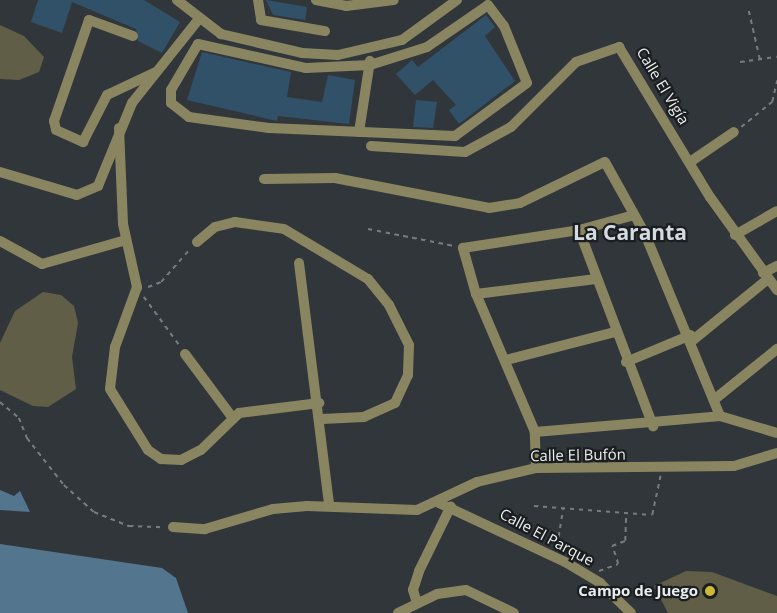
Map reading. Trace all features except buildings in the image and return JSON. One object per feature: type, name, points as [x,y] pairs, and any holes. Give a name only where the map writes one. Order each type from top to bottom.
[{"type":"street","points":[[177,0],[198,20],[221,34],[302,53],[372,51],[425,27],[457,0]]},
{"type":"street","points":[[258,0],[261,20],[325,31]]},
{"type":"street","points":[[316,0],[347,3],[380,3],[393,0]]},
{"type":"street","points":[[488,4],[504,26],[527,82],[455,136],[269,128],[189,117],[171,103],[171,90],[194,48],[203,43],[306,68],[370,65],[427,47],[488,4]]},
{"type":"street","points":[[133,36],[89,20],[54,121],[56,130],[83,142],[107,95],[156,72]]},
{"type":"street","points":[[0,172],[77,195],[89,193],[98,186],[119,128],[156,72],[198,20]]},
{"type":"street","name":"Calle El Vigía","points":[[371,146],[465,152],[511,126],[576,62],[619,47],[735,235],[777,290]]},
{"type":"street","points":[[358,132],[372,51]]},
{"type":"street","points":[[119,128],[126,240],[137,286],[115,347],[110,389],[148,450],[161,459],[181,460],[201,450],[232,417],[319,403]]},
{"type":"street","points":[[690,162],[734,132]]},
{"type":"street","points":[[264,179],[335,178],[447,204],[505,207],[605,162],[631,216],[645,234],[692,338],[720,416]]},
{"type":"street","points":[[735,235],[777,211]]},
{"type":"street","points":[[536,468],[535,432],[476,294],[463,248],[579,230],[631,216]]},
{"type":"street","points":[[196,242],[215,227],[235,222],[284,229],[368,279],[388,305],[409,345],[408,375],[395,403],[364,417],[322,419]]},
{"type":"street","points":[[579,230],[626,362],[653,426]]},
{"type":"street","points":[[0,241],[42,264],[126,240]]},
{"type":"street","points":[[299,263],[322,419],[329,505]]},
{"type":"street","points":[[626,362],[692,338],[777,266]]},
{"type":"street","points":[[476,294],[596,279]]},
{"type":"street","points":[[506,360],[615,332]]},
{"type":"street","points":[[715,399],[777,349]]},
{"type":"street","points":[[185,354],[232,417]]},
{"type":"street","points":[[535,432],[653,426],[720,416],[777,433]]},
{"type":"street","name":"Calle El Bufón","points":[[172,526],[205,529],[273,509],[329,505],[393,513],[439,503],[477,482],[536,468],[661,469],[748,465],[777,453]]},
{"type":"street","name":"Calle El Parque","points":[[439,503],[451,506],[555,557],[587,576],[632,613]]},
{"type":"street","points":[[417,603],[413,590],[419,571],[451,506]]},
{"type":"street","points":[[402,612],[417,603],[466,590],[514,613]]},
{"type":"path","points":[[749,11],[760,59]]},
{"type":"path","points":[[740,62],[777,57]]},
{"type":"path","points":[[734,132],[772,102],[777,81]]},
{"type":"path","points":[[368,229],[463,248]]},
{"type":"path","points":[[185,354],[137,286],[161,282],[196,242]]},
{"type":"path","points":[[0,402],[19,418],[64,486],[94,512],[129,526],[172,526]]},
{"type":"path","points":[[534,506],[652,514],[661,469]]},
{"type":"path","points":[[555,557],[564,508]]},
{"type":"path","points":[[587,576],[618,564],[612,546],[625,541],[626,513]]},
{"type":"shaded area","points":[[0,25],[24,36],[44,57],[39,72],[19,80],[0,79]]},
{"type":"shaded area","points":[[43,292],[61,295],[74,306],[78,323],[72,357],[76,389],[48,407],[33,406],[0,390],[0,343],[15,311]]},
{"type":"shaded area","name":"Campo de Juego","points":[[686,571],[712,572],[777,596],[777,613],[668,613],[654,586]]},
{"type":"water","points":[[0,490],[14,496],[20,491],[30,512],[0,510]]},
{"type":"water","points":[[0,544],[162,568],[176,578],[188,613],[0,613]]},
{"type":"place","name":"Campo de Juego","points":[[710,591]]},
{"type":"district","name":"La Caranta","points":[[630,232]]}]
